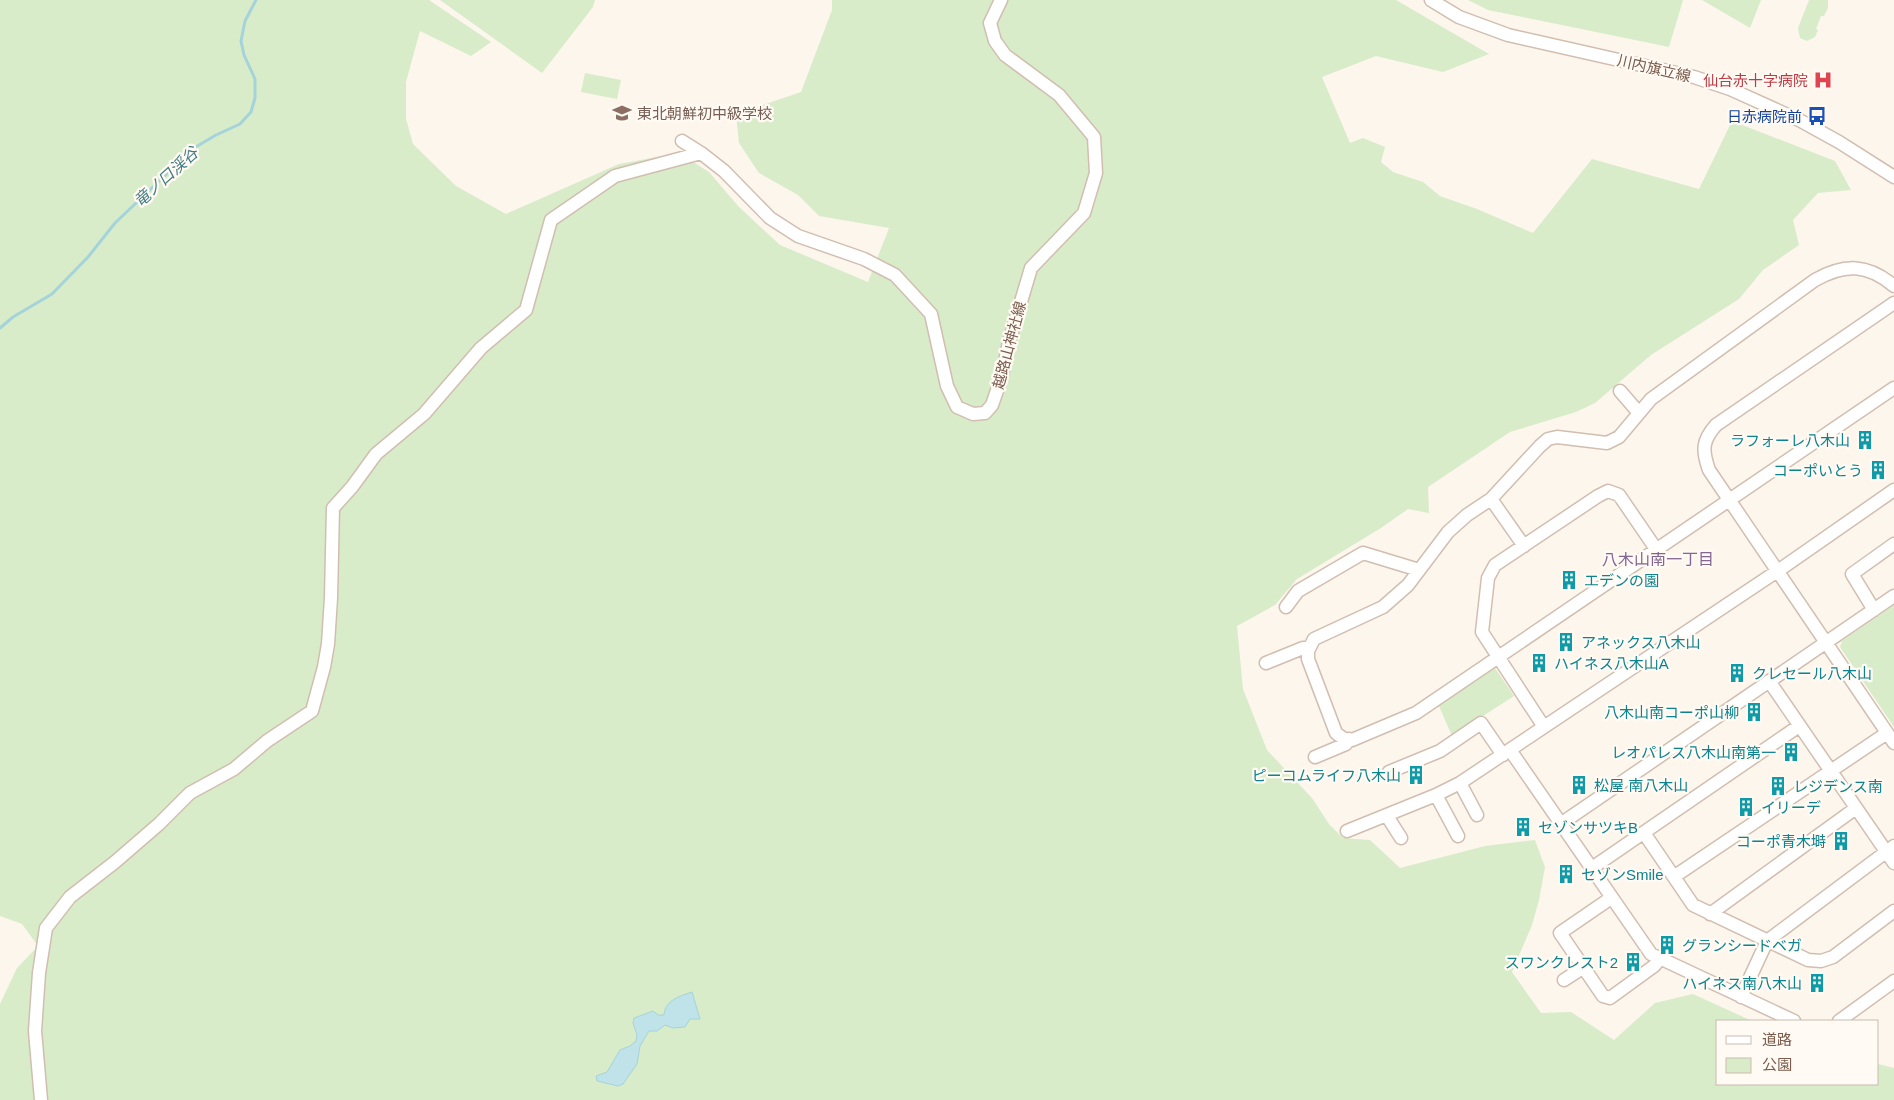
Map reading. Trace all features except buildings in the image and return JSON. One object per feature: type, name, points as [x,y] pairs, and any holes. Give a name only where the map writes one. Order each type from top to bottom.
[{"type":"street","name":"越路山神社線","points":[[682,141],[701,153],[724,172],[770,218],[798,236],[864,259],[895,275],[931,314],[947,386],[957,407],[973,414],[985,413],[992,405],[1002,376],[1009,342],[1031,268],[1084,213],[1096,174],[1094,137],[1059,95],[1005,55],[995,41],[990,23],[1001,0]]},
{"type":"street","name":"川内旗立線","points":[[1431,0],[1459,17],[1508,35],[1694,77],[1730,89],[1802,121],[1894,177]]},
{"type":"street","points":[[41,1100],[34,1031],[39,974],[46,928],[70,897],[115,862],[190,793],[234,769],[267,741],[312,711],[328,644],[333,508],[352,487],[376,454],[424,414],[482,348],[526,310],[551,220],[615,176],[701,153]]},
{"type":"street","points":[[1894,286],[1873,271],[1859,268],[1844,268],[1829,272],[1651,400],[1619,437],[1607,443],[1557,437],[1548,439],[1490,498],[1448,532],[1408,585],[1383,608],[1314,639],[1309,648],[1308,660],[1336,733],[1344,739],[1349,739],[1416,712],[1894,388]]},
{"type":"street","points":[[1675,876],[1831,770],[1891,738],[1729,501],[1709,470],[1704,456],[1707,436],[1716,425],[1894,303]]},
{"type":"street","points":[[1620,390],[1639,413]]},
{"type":"street","points":[[1347,831],[1387,816],[1460,784],[1894,490]]},
{"type":"street","points":[[1544,727],[1482,632],[1488,578],[1495,565],[1608,491],[1619,495],[1656,549]]},
{"type":"street","points":[[1490,498],[1524,546]]},
{"type":"street","points":[[1874,610],[1852,574],[1894,544]]},
{"type":"street","points":[[1286,607],[1298,591],[1363,553],[1419,570]]},
{"type":"street","points":[[1562,823],[1894,596]]},
{"type":"street","points":[[1266,663],[1303,648],[1309,648]]},
{"type":"street","points":[[1770,681],[1856,808],[1890,849],[1894,863]]},
{"type":"street","points":[[1389,772],[1440,751],[1481,723],[1562,823],[1611,898],[1651,954],[1660,960],[1792,1020]]},
{"type":"street","points":[[1592,868],[1799,726]]},
{"type":"street","points":[[1315,757],[1346,744],[1349,739]]},
{"type":"street","points":[[1460,784],[1477,815]]},
{"type":"street","points":[[1436,795],[1458,836]]},
{"type":"street","points":[[1710,914],[1856,808]]},
{"type":"street","points":[[1387,816],[1401,838]]},
{"type":"street","points":[[1644,833],[1693,905],[1808,960],[1821,961],[1833,957],[1894,911]]},
{"type":"street","points":[[1741,997],[1767,941],[1890,849]]},
{"type":"street","points":[[1611,898],[1560,932],[1603,996],[1610,998],[1660,960]]},
{"type":"street","points":[[1564,980],[1584,967]]},
{"type":"street","points":[[1840,1020],[1894,981]]},
{"type":"green space","points":[[0,0],[429,0],[491,42],[471,56],[420,31],[406,82],[406,119],[413,144],[456,186],[506,214],[619,164],[679,153],[709,172],[739,207],[780,245],[868,282],[889,228],[819,216],[798,195],[759,173],[739,143],[736,114],[801,92],[832,10],[832,0],[1396,0],[1489,54],[1443,72],[1376,56],[1322,77],[1350,143],[1363,138],[1385,147],[1381,162],[1393,172],[1423,182],[1440,196],[1477,209],[1533,233],[1592,159],[1699,189],[1732,121],[1835,161],[1851,190],[1818,193],[1793,220],[1799,245],[1763,270],[1739,299],[1651,355],[1595,403],[1576,412],[1510,432],[1428,487],[1429,513],[1408,509],[1381,528],[1297,579],[1275,605],[1237,626],[1243,689],[1267,750],[1312,798],[1329,824],[1343,838],[1370,840],[1400,868],[1485,846],[1535,840],[1545,867],[1532,925],[1512,972],[1541,1013],[1571,1012],[1614,1040],[1655,1003],[1693,994],[1750,1020],[1716,1020],[1716,1085],[1879,1085],[1879,1064],[1894,1068],[1894,1100],[0,1100],[0,1004],[17,968],[38,946],[22,924],[0,916]]},
{"type":"green space","points":[[440,0],[595,0],[593,7],[542,73]]},
{"type":"green space","points":[[1468,0],[1683,0],[1669,47],[1488,10]]},
{"type":"green space","points":[[1702,0],[1761,0],[1750,28]]},
{"type":"green space","points":[[1809,0],[1828,0],[1828,8],[1824,16],[1821,16],[1815,37],[1807,41],[1800,38],[1798,28]]},
{"type":"green space","points":[[585,73],[621,80],[617,99],[581,92]]},
{"type":"green space","points":[[1894,605],[1894,727],[1840,647],[1842,641]]},
{"type":"green space","points":[[1495,668],[1514,696],[1452,736],[1439,706]]},
{"type":"water","points":[[692,992],[700,1019],[690,1019],[685,1027],[673,1028],[665,1025],[657,1031],[649,1031],[640,1046],[637,1064],[623,1084],[618,1086],[597,1081],[596,1076],[607,1072],[620,1050],[636,1041],[637,1035],[633,1023],[634,1018],[653,1011],[658,1015],[664,1015],[670,1002]]},
{"type":"waterway","name":"竜ノ口渓谷","points":[[0,328],[13,317],[52,294],[88,257],[115,223],[194,148],[240,124],[251,112],[255,98],[255,79],[244,55],[241,41],[245,21],[256,0]]},
{"type":"place","name":"仙台赤十字病院","points":[[1823,80]]},
{"type":"place","name":"東北朝鮮初中級学校","points":[[622,113]]},
{"type":"place","name":"日赤病院前","points":[[1817,116]]},
{"type":"place","name":"ラフォーレ八木山","points":[[1865,440]]},
{"type":"place","name":"コーポいとう","points":[[1878,470]]},
{"type":"place","name":"エデンの園","points":[[1569,580]]},
{"type":"place","name":"アネックス八木山","points":[[1566,642]]},
{"type":"place","name":"ハイネス八木山A","points":[[1539,663]]},
{"type":"place","name":"クレセール八木山","points":[[1737,673]]},
{"type":"place","name":"八木山南コーポ山柳","points":[[1754,712]]},
{"type":"place","name":"レオパレス八木山南第一","points":[[1791,752]]},
{"type":"place","name":"ピーコムライフ八木山","points":[[1416,775]]},
{"type":"place","name":"松屋 南八木山","points":[[1579,785]]},
{"type":"place","name":"レジデンス南","points":[[1778,786]]},
{"type":"place","name":"イリーデ","points":[[1746,807]]},
{"type":"place","name":"セゾンサツキB","points":[[1523,827]]},
{"type":"place","name":"コーポ青木塒","points":[[1841,841]]},
{"type":"place","name":"セゾンSmile","points":[[1566,874]]},
{"type":"place","name":"グランシードベガ","points":[[1667,945]]},
{"type":"place","name":"スワンクレスト2","points":[[1633,962]]},
{"type":"place","name":"ハイネス南八木山","points":[[1817,983]]},
{"type":"district","name":"八木山南一丁目","points":[[1658,559]]}]
